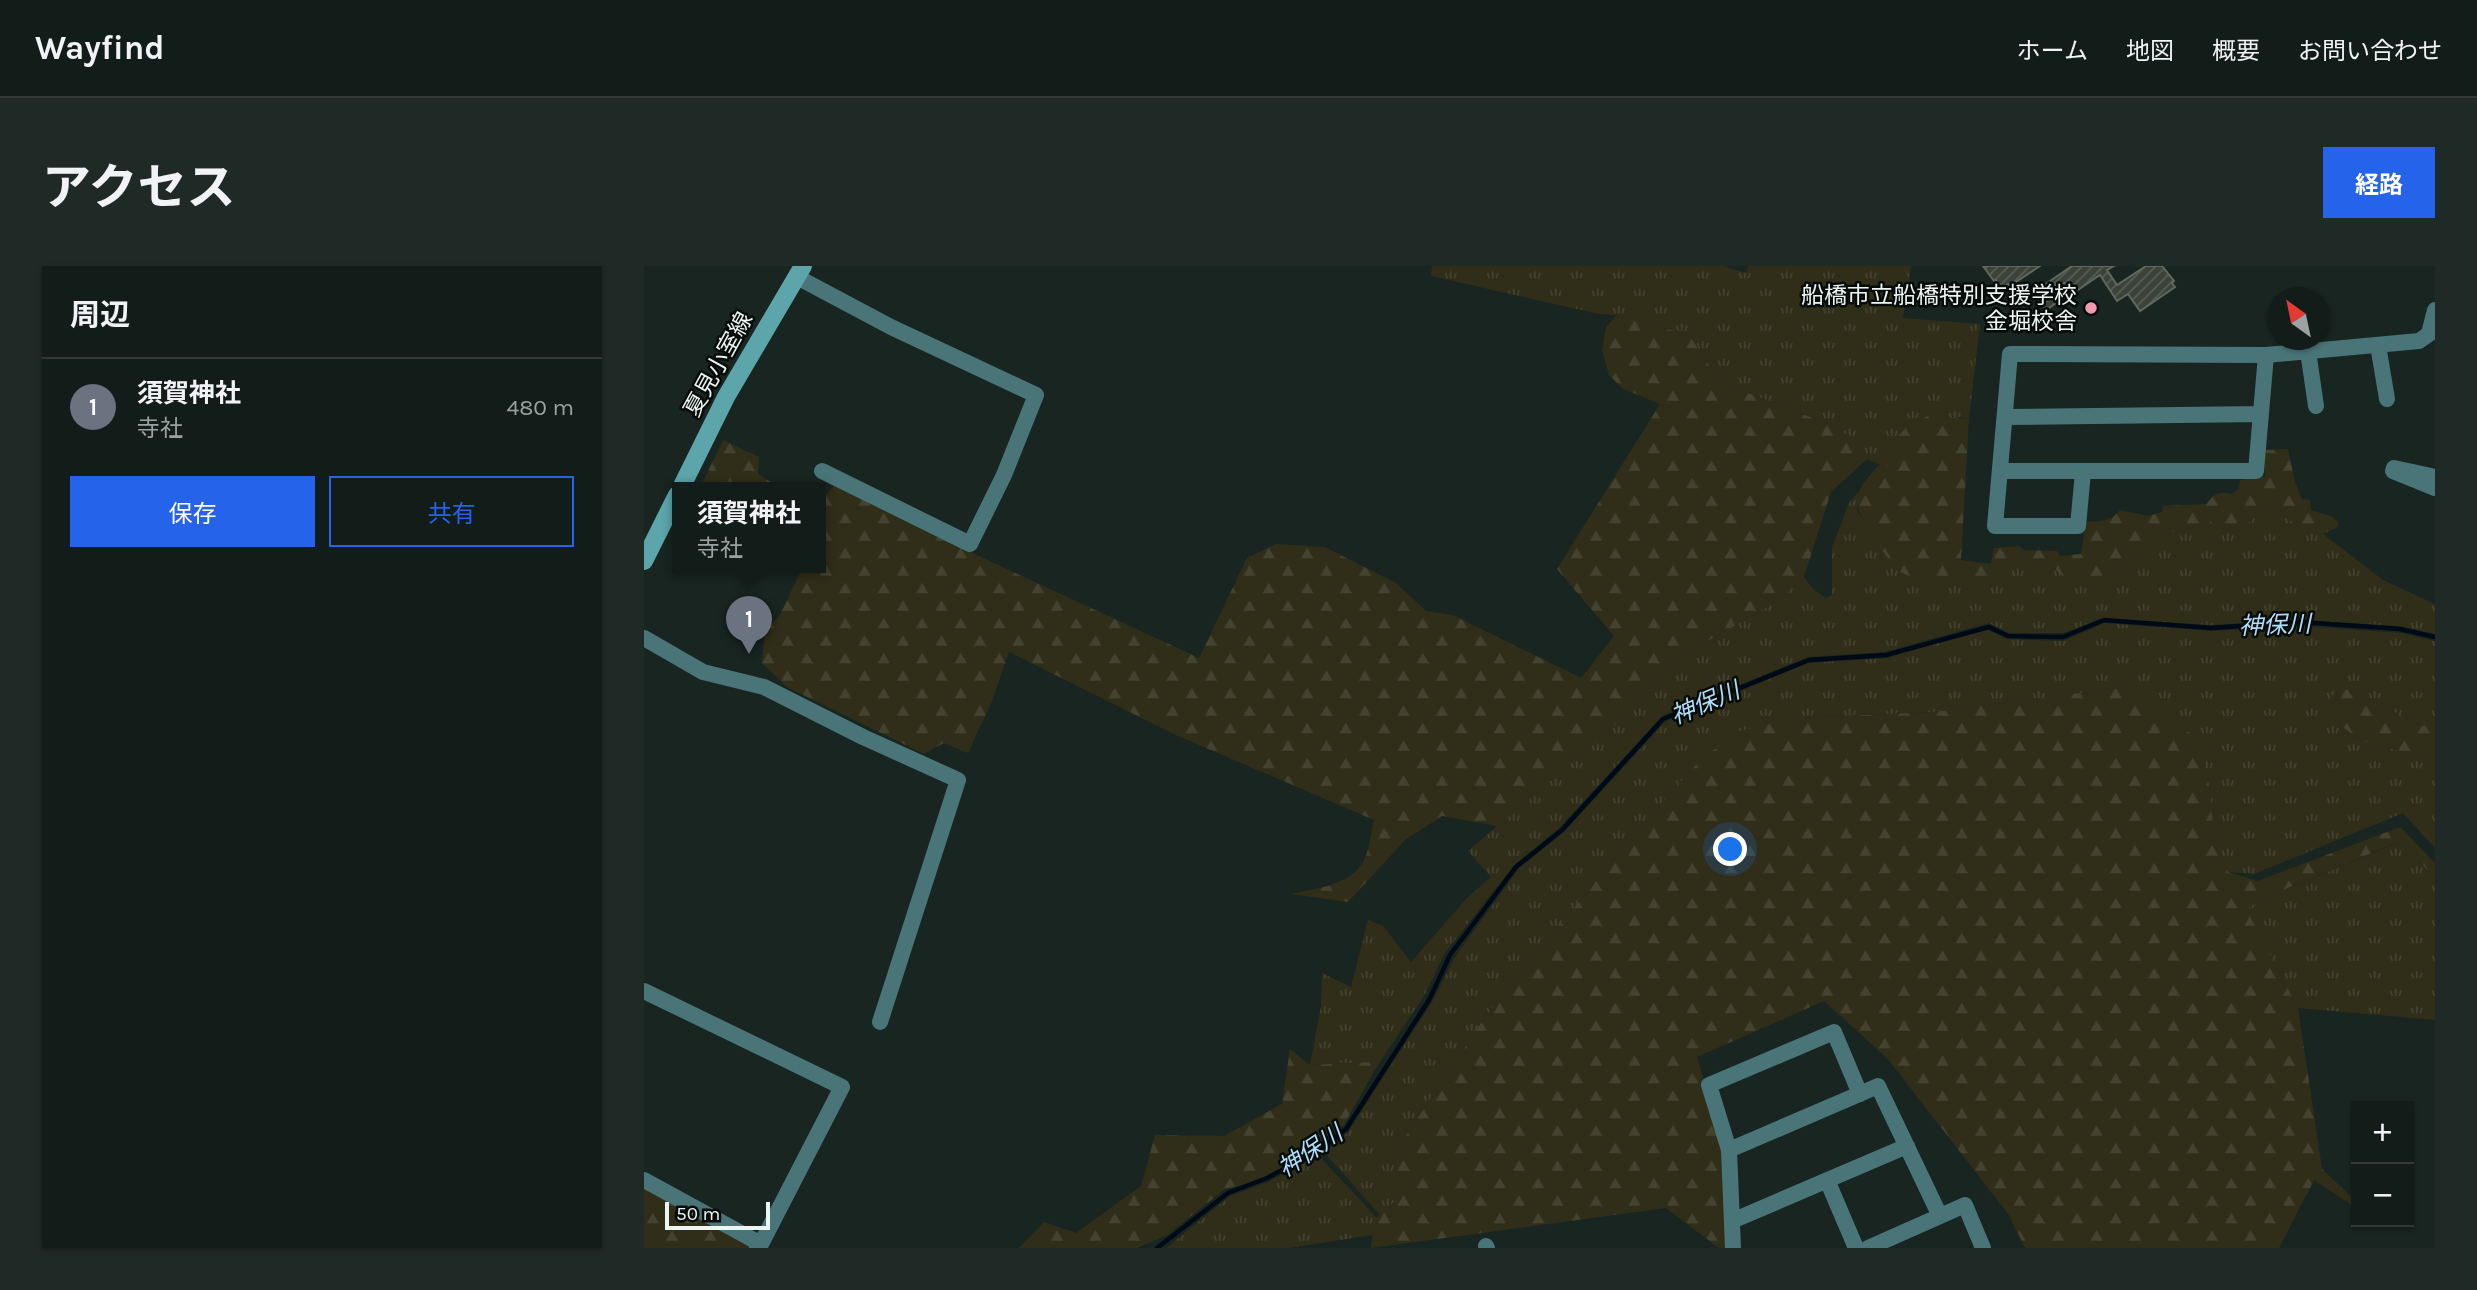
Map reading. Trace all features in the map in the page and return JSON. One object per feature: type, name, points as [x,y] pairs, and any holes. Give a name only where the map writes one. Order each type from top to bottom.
[{"type":"main road","name":"夏見小室線","points":[[684,482],[726,397],[800,271]]},
{"type":"main road","points":[[644,561],[672,505]]},
{"type":"street","points":[[800,271],[891,327],[1036,395],[1004,475],[970,544],[822,471]]},
{"type":"street","points":[[2083,472],[2078,526],[1995,526],[2011,354],[2266,355],[2419,341],[2429,334],[2435,310]]},
{"type":"street","points":[[2378,345],[2387,400]]},
{"type":"street","points":[[2308,351],[2316,406]]},
{"type":"street","points":[[2000,471],[2256,471],[2266,355]]},
{"type":"street","points":[[2005,417],[2261,414]]},
{"type":"street","points":[[2435,477],[2394,468],[2393,471],[2435,488]]},
{"type":"street","points":[[644,638],[703,672],[764,687],[863,737],[958,780],[880,1022]]},
{"type":"street","points":[[644,991],[842,1087],[759,1246],[644,1180]]},
{"type":"street","points":[[1733,1248],[1729,1150],[1709,1085],[1835,1032],[1860,1094]]},
{"type":"street","points":[[1729,1150],[1878,1086],[1940,1216]]},
{"type":"street","points":[[1732,1221],[1907,1146]]},
{"type":"street","points":[[1827,1180],[1857,1248]]},
{"type":"street","points":[[1868,1248],[1965,1205],[1983,1248]]},
{"type":"green space","points":[[1432,266],[1724,266],[1746,273],[1748,266],[1911,266],[1903,318],[1980,324],[1969,419],[1959,417],[1886,467],[1867,459],[1853,438],[1828,424],[1720,382],[1689,335],[1617,315],[1599,314],[1431,276]]},
{"type":"green space","points":[[1617,315],[1689,335],[1720,382],[1828,424],[1853,438],[1867,459],[1831,492],[1804,577],[1776,602],[1671,662],[1624,717],[1498,826],[1442,816],[1405,840],[1348,902],[1291,894],[1333,884],[1352,875],[1365,858],[1374,820],[1176,735],[1009,652],[992,701],[968,753],[944,743],[924,754],[787,687],[762,663],[765,630],[780,615],[800,573],[826,573],[826,495],[835,485],[985,559],[1199,658],[1247,558],[1276,544],[1325,547],[1396,583],[1426,611],[1453,615],[1581,678],[1614,636],[1557,569],[1660,404],[1623,389],[1609,375],[1602,350],[1606,327]]},
{"type":"green space","points":[[1928,416],[1969,419],[1961,560],[1991,564],[1994,548],[2019,546],[2024,550],[2057,551],[2060,556],[2081,554],[2086,522],[2109,519],[2120,510],[2148,516],[2162,512],[2163,506],[2206,504],[2218,494],[2232,494],[2239,488],[2240,480],[2265,477],[2265,450],[2288,449],[2295,482],[2302,499],[2310,500],[2311,510],[2333,517],[2338,522],[2338,527],[2323,534],[2305,531],[2268,504],[2241,530],[2227,532],[2214,521],[2161,535],[2141,555],[2112,575],[2093,581],[2064,578],[2050,565],[2041,562],[2022,564],[1974,578],[1917,578],[1897,569],[1887,557],[1861,515],[1857,501],[1861,488],[1875,469],[1880,464],[1886,467],[1894,460],[1894,440],[1905,429]]},
{"type":"green space","points":[[723,440],[759,457],[758,474],[771,482],[703,482]]},
{"type":"green space","points":[[1858,492],[1857,510],[1898,570],[1937,580],[1997,573],[2029,561],[2051,564],[2055,570],[2112,575],[2141,555],[2160,535],[2214,521],[2227,532],[2241,530],[2268,504],[2305,531],[2323,534],[2383,580],[2435,604],[2435,634],[2400,626],[2299,620],[2210,625],[2103,618],[2063,633],[2009,633],[1989,623],[1884,652],[1808,657],[1662,716],[1559,828],[1514,865],[1445,953],[1424,996],[1374,1071],[1371,1062],[1310,1065],[1321,1006],[1322,973],[1351,987],[1368,920],[1383,926],[1411,962],[1467,898],[1491,877],[1468,851],[1624,717],[1671,662],[1776,602],[1804,577],[1813,589],[1826,598],[1832,595],[1832,547],[1849,503]]},
{"type":"green space","points":[[2104,623],[2212,631],[2302,626],[2401,633],[2435,641],[2435,724],[2423,726],[2345,688],[2331,700],[2341,726],[2362,741],[2415,755],[2435,751],[2435,848],[2403,813],[2254,874],[2228,872],[2215,844],[2208,776],[2129,687],[1933,712],[1799,718],[1699,761],[1623,848],[1485,1017],[1395,1152],[1398,1200],[1380,1215],[1324,1152],[1348,1132],[1432,1002],[1455,957],[1519,868],[1564,832],[1665,722],[1808,663],[1888,658],[1988,630],[2007,639],[2064,641]]},
{"type":"green space","points":[[2129,687],[2197,738],[2208,776],[2215,844],[2228,872],[2258,881],[2400,827],[2435,863],[2435,878],[2401,841],[2264,898],[2246,909],[2298,1008],[2322,1169],[2351,1196],[2351,1205],[2314,1180],[2279,1248],[2025,1248],[2009,1215],[1887,1058],[1824,1001],[1697,1057],[1727,1158],[1728,1248],[1719,1248],[1666,1208],[1371,1248],[1374,1220],[1397,1199],[1395,1152],[1485,1017],[1623,848],[1699,761],[1739,731],[1799,718],[1933,712]]},
{"type":"green space","points":[[2345,688],[2423,726],[2435,724],[2435,751],[2415,755],[2362,741],[2341,726],[2331,700],[2335,690]]},
{"type":"green space","points":[[2402,841],[2435,878],[2435,1020],[2298,1008],[2245,909],[2264,898]]},
{"type":"green space","points":[[1290,1049],[1310,1065],[1372,1062],[1374,1071],[1344,1125],[1312,1152],[1255,1182],[1225,1189],[1167,1235],[1137,1248],[1019,1248],[1044,1222],[1076,1233],[1141,1186],[1155,1135],[1224,1136],[1282,1104]]},
{"type":"green space","points":[[1318,1155],[1377,1218],[1372,1235],[1289,1248],[1166,1248],[1230,1196],[1268,1182]]},
{"type":"green space","points":[[644,1183],[762,1248],[644,1248]]},
{"type":"building","points":[[1983,266],[2040,266],[2010,286],[2008,284],[2002,288]]},
{"type":"building","points":[[2072,266],[2114,266],[2107,270],[2117,285],[2146,266],[2162,266],[2174,281],[2172,283],[2175,287],[2140,311],[2128,294],[2117,301],[2100,275],[2072,294],[2064,283],[2059,283],[2055,286],[2063,298],[2046,310],[2034,292]]},
{"type":"building","points":[[741,606],[765,619],[755,638],[747,634],[750,628],[734,619]]},
{"type":"waterway","name":"神保川","points":[[1157,1248],[1228,1193],[1267,1178],[1318,1151],[1346,1129],[1429,1000],[1450,955],[1516,867],[1562,830],[1663,719],[1809,660],[1886,655],[1989,627],[2008,636],[2063,637],[2104,620],[2211,628],[2301,622],[2400,629],[2435,637]]},
{"type":"place","name":"船橋市立船橋特別支援学校 金堀校舎","points":[[2091,308]]},
{"type":"place","name":"須賀神社","points":[[749,654]]}]
